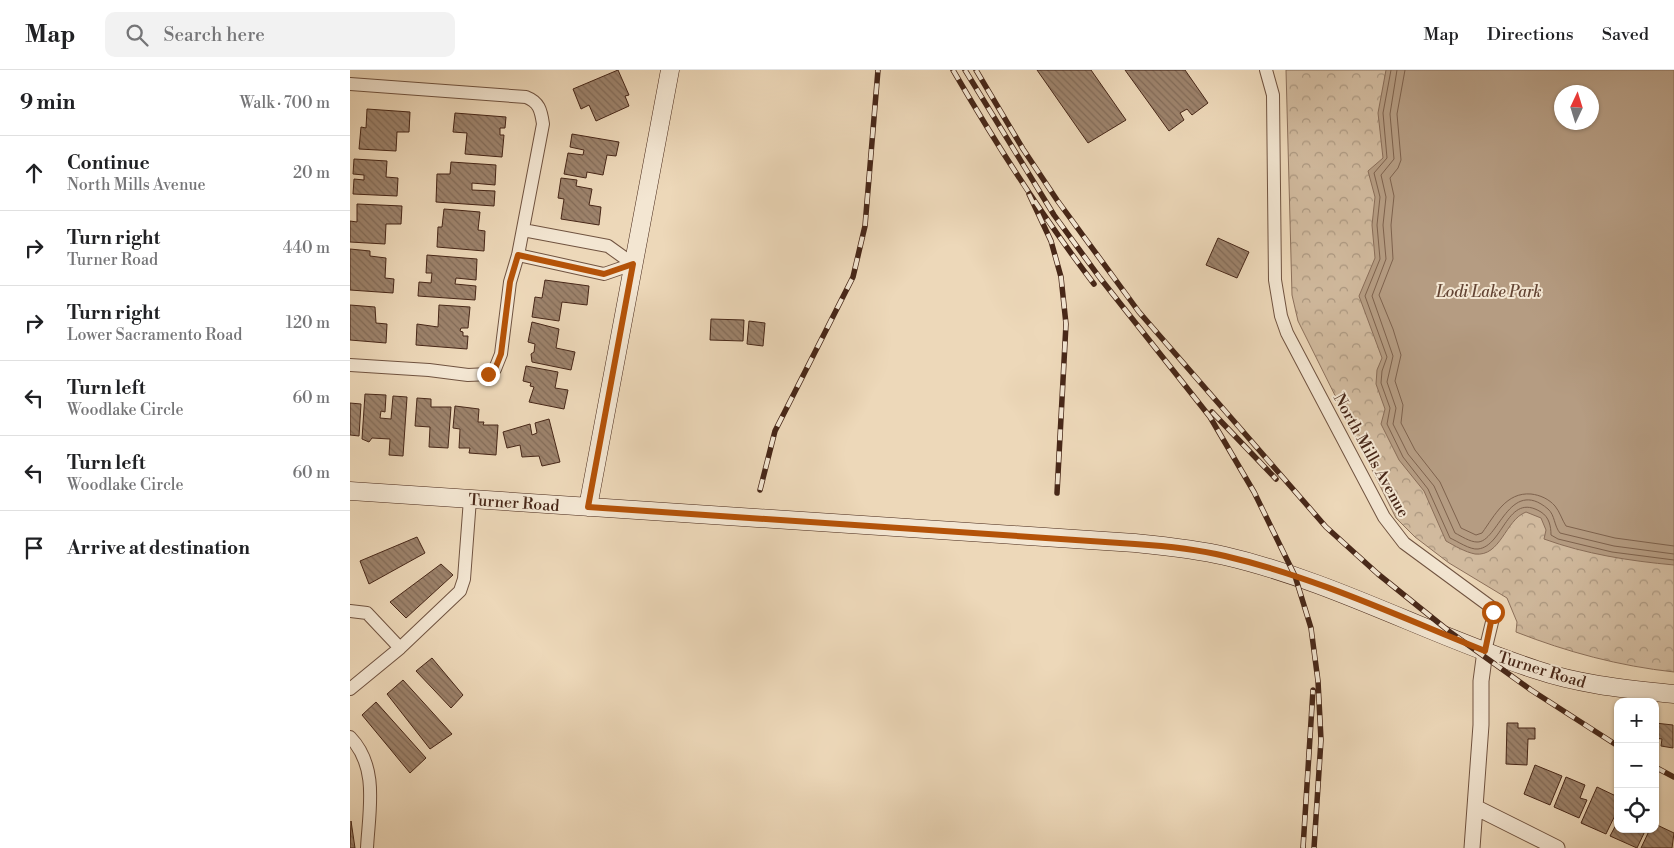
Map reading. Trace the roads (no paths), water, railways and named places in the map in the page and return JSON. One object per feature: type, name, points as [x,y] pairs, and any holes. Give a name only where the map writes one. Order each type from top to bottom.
[{"type":"main road","points":[[588,507],[670,70]]},
{"type":"main road","name":"Turner Road","points":[[350,491],[1135,544],[1203,551],[1262,566],[1321,586],[1485,651],[1569,679],[1674,694]]},
{"type":"street","name":"North Mills Avenue","points":[[1266,70],[1273,95],[1275,280],[1281,316],[1287,333],[1379,509],[1393,531],[1419,554],[1491,606],[1493,618],[1485,651],[1481,681],[1472,848]]},
{"type":"street","points":[[350,84],[526,97],[535,101],[541,110],[543,124],[518,255],[510,282],[501,354],[495,369],[488,374],[468,375],[429,370],[350,365]]},
{"type":"street","points":[[523,230],[608,246],[633,264]]},
{"type":"street","points":[[518,255],[604,274],[633,264]]},
{"type":"street","points":[[350,689],[400,648],[456,596],[463,586],[470,499]]},
{"type":"street","points":[[350,611],[367,613],[400,648]]},
{"type":"street","points":[[350,737],[367,764],[370,784],[367,848]]},
{"type":"street","points":[[1475,806],[1557,848]]},
{"type":"water","name":"Lodi Lake Park","points":[[1386,70],[1674,70],[1674,565],[1608,556],[1575,549],[1544,539],[1546,530],[1541,518],[1526,512],[1513,522],[1491,550],[1484,553],[1471,553],[1446,541],[1424,491],[1399,460],[1381,424],[1385,409],[1376,384],[1377,370],[1382,358],[1359,296],[1375,258],[1372,225],[1375,197],[1368,171],[1383,158],[1378,113]]},
{"type":"railway","points":[[760,490],[775,431],[853,277],[865,226],[878,70]]},
{"type":"railway","points":[[953,70],[1020,179],[1094,284]]},
{"type":"railway","points":[[965,70],[1054,215],[1100,278],[1210,417],[1254,492],[1295,576],[1311,628],[1318,681],[1321,740],[1314,848]]},
{"type":"railway","points":[[976,70],[1023,149],[1057,200],[1139,312],[1326,527],[1378,574],[1450,632],[1531,690],[1614,743]]},
{"type":"railway","points":[[1029,194],[1051,241],[1061,277],[1066,324],[1057,493]]},
{"type":"railway","points":[[1212,412],[1276,479]]},
{"type":"railway","points":[[1303,848],[1313,690]]},
{"type":"railway","points":[[1659,769],[1674,777]]}]
